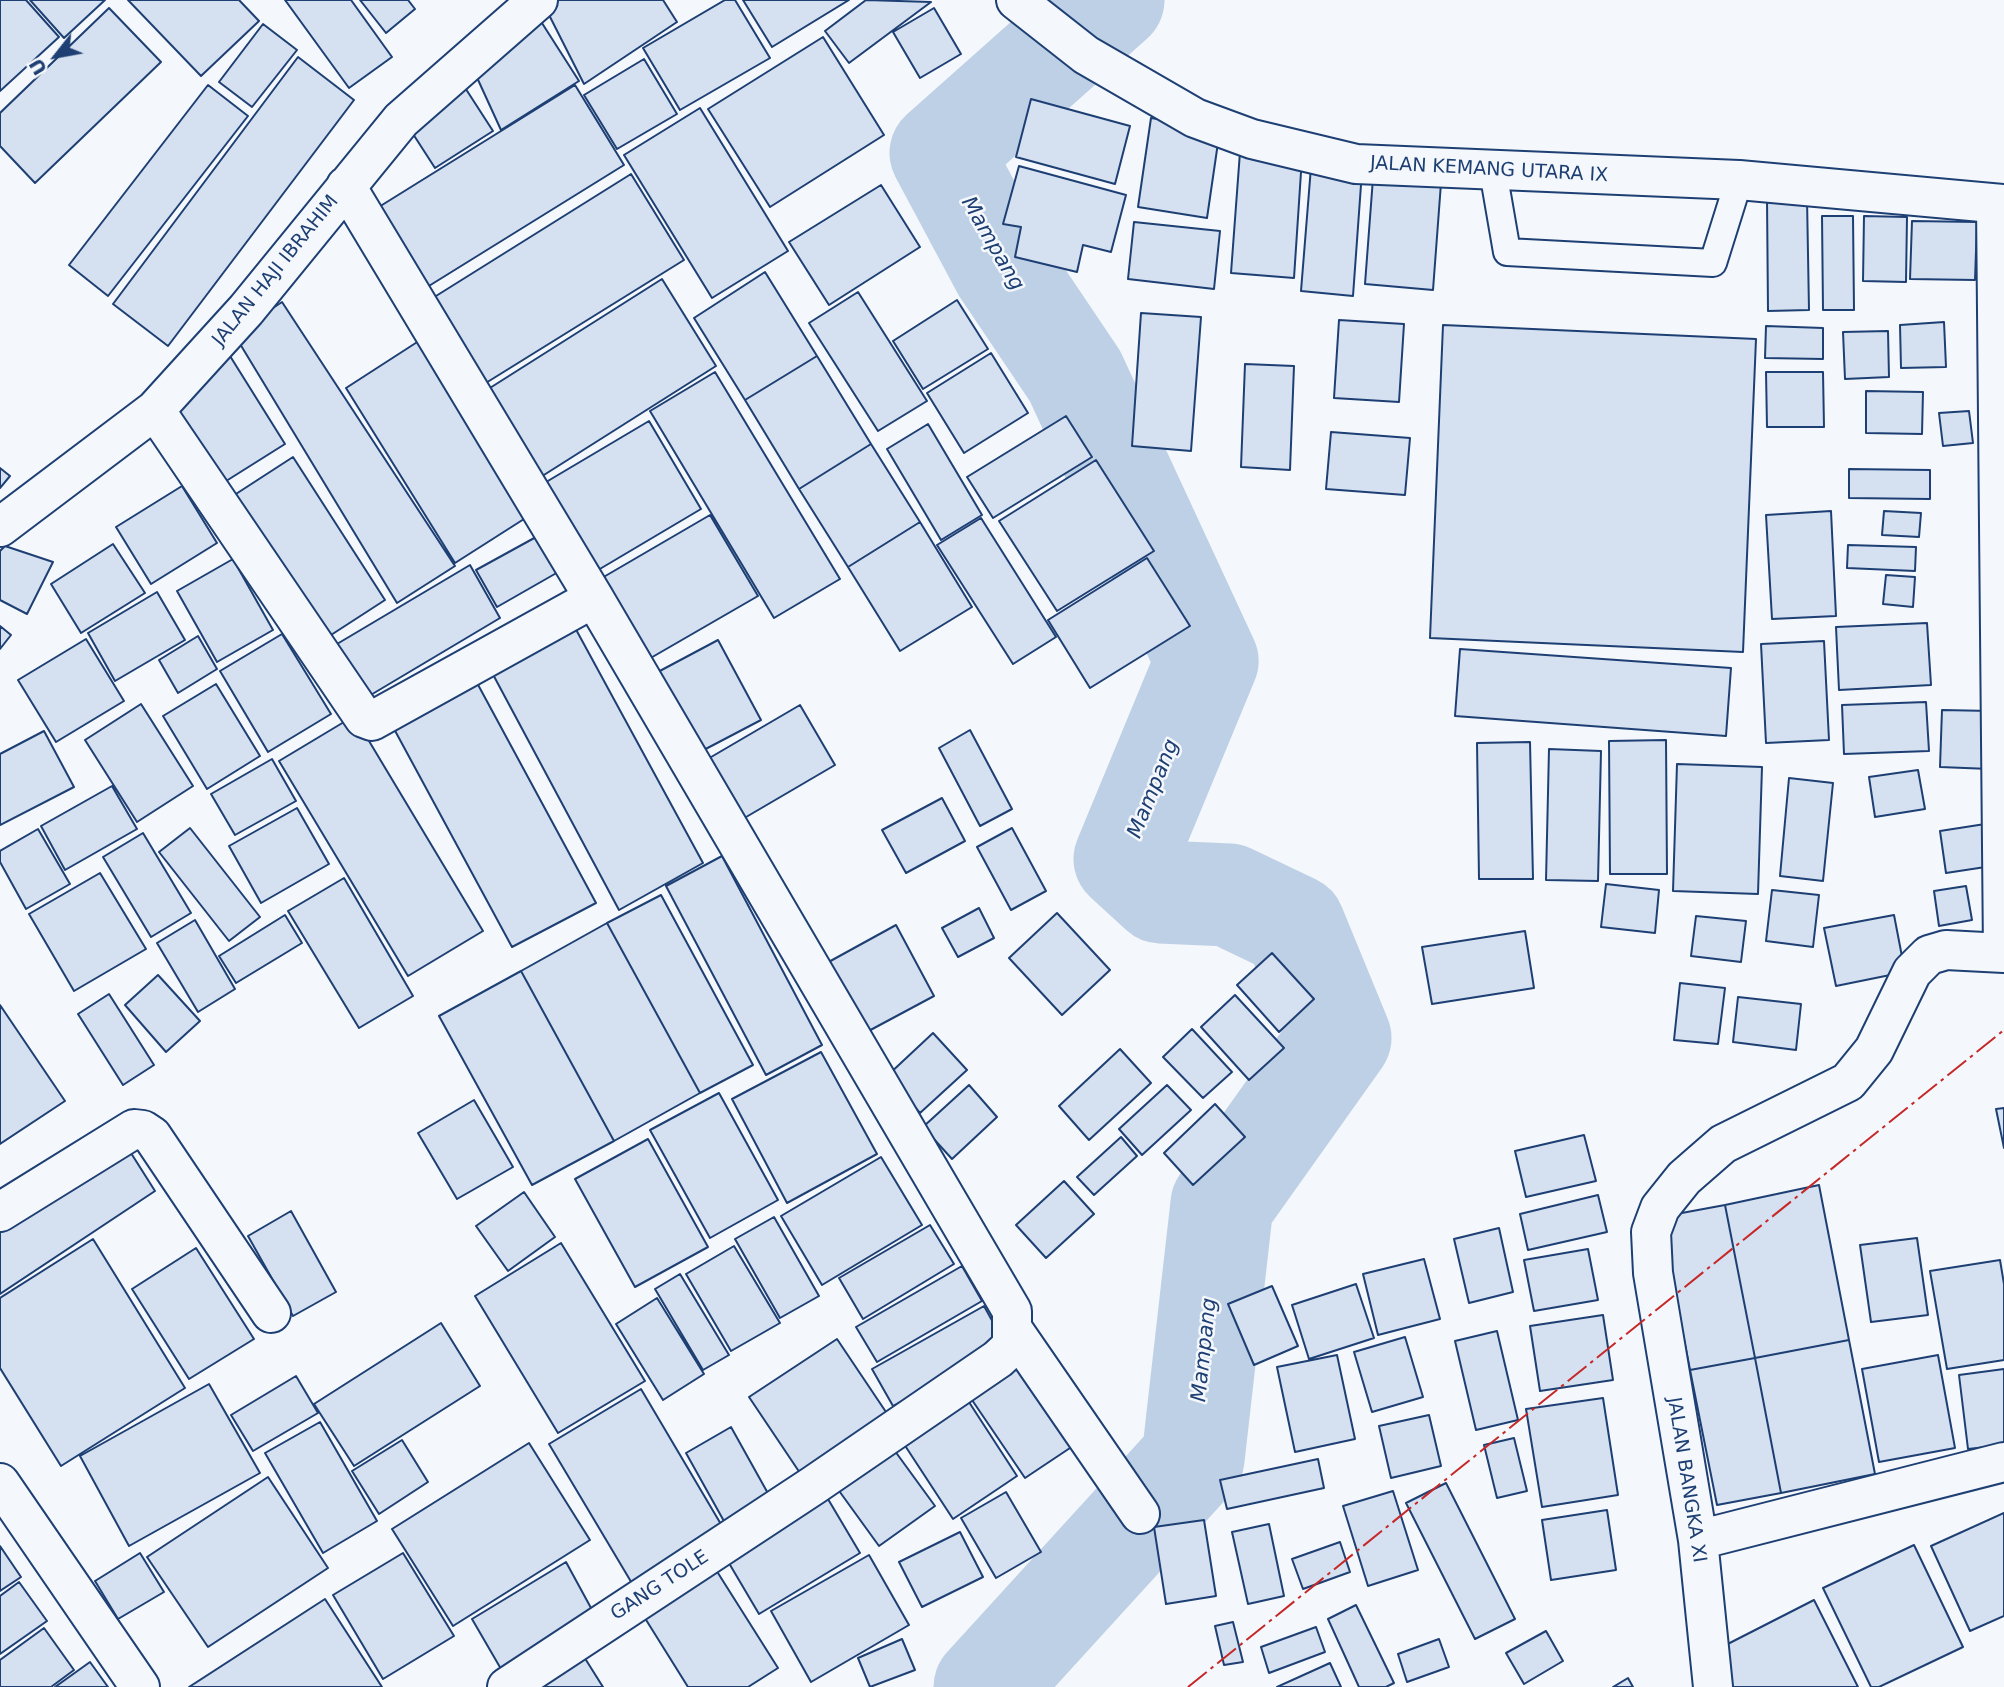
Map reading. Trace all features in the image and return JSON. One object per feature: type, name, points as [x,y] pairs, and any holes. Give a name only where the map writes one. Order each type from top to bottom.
[{"type":"street","name":"JALAN HAJI IBRAHIM","points":[[0,527],[155,410],[246,310],[401,120],[538,0]]},
{"type":"street","name":"JALAN KEMANG UTARA IX","points":[[1016,0],[1086,55],[1195,118],[1252,139],[1356,164],[1739,180],[2000,204]]},
{"type":"street","points":[[346,186],[594,598],[1012,1311],[1014,1331],[1140,1514]]},
{"type":"street","points":[[2000,204],[2004,953]]},
{"type":"street","points":[[155,410],[364,718],[372,720],[381,716],[594,598]]},
{"type":"street","name":"JALAN BANGKA XI","points":[[1713,1687],[1698,1540],[1653,1273],[1651,1233],[1660,1208],[1684,1178],[1723,1144],[1848,1082],[1874,1051],[1912,972],[1929,955],[1946,950],[2004,953]]},
{"type":"street","points":[[0,1212],[134,1129],[144,1130],[152,1136],[271,1313]]},
{"type":"street","name":"GANG TOLE","points":[[507,1687],[814,1485],[998,1359],[1012,1346],[1014,1331]]},
{"type":"street","points":[[1698,1540],[2004,1462]]},
{"type":"street","points":[[0,1483],[140,1687]]},
{"type":"lane","points":[[1493,171],[1507,252],[1713,264],[1739,180]]},
{"type":"building","points":[[0,0],[26,0],[59,37],[0,91]]},
{"type":"building","points":[[30,0],[105,0],[64,38]]},
{"type":"building","points":[[128,0],[239,0],[259,21],[201,76]]},
{"type":"building","points":[[285,0],[351,0],[392,57],[349,88]]},
{"type":"building","points":[[360,0],[408,0],[415,9],[386,33]]},
{"type":"building","points":[[551,0],[663,0],[677,22],[584,84],[544,5]]},
{"type":"building","points":[[725,0],[735,0],[770,58],[680,110],[643,48]]},
{"type":"building","points":[[743,0],[849,0],[772,47]]},
{"type":"building","points":[[866,0],[931,2],[849,63],[825,31]]},
{"type":"building","points":[[109,8],[161,62],[35,183],[0,146],[0,113]]},
{"type":"building","points":[[934,8],[961,54],[920,78],[893,32]]},
{"type":"building","points":[[533,9],[579,81],[501,130],[474,71]]},
{"type":"building","points":[[263,24],[297,50],[252,107],[219,82]]},
{"type":"building","points":[[823,37],[884,135],[770,207],[708,109]]},
{"type":"building","points":[[298,57],[354,100],[168,346],[113,304]]},
{"type":"building","points":[[644,59],[677,114],[617,149],[584,95]]},
{"type":"building","points":[[462,83],[493,131],[435,168],[404,120]]},
{"type":"building","points":[[208,85],[248,116],[108,296],[69,265]]},
{"type":"building","points":[[575,85],[624,165],[424,289],[374,210]]},
{"type":"building","points":[[1031,99],[1130,126],[1115,184],[1016,157]]},
{"type":"building","points":[[700,108],[788,251],[712,298],[624,155]]},
{"type":"building","points":[[1151,118],[1220,129],[1207,218],[1138,207]]},
{"type":"building","points":[[1240,152],[1302,157],[1294,278],[1231,273]]},
{"type":"building","points":[[1019,166],[1126,195],[1111,252],[1083,245],[1077,272],[1015,257],[1021,227],[1003,224]]},
{"type":"building","points":[[1311,167],[1362,171],[1353,296],[1301,291]]},
{"type":"building","points":[[631,174],[684,260],[481,386],[428,301]]},
{"type":"building","points":[[1373,178],[1441,183],[1433,290],[1365,284]]},
{"type":"building","points":[[881,185],[920,247],[829,305],[789,242]]},
{"type":"building","points":[[1807,198],[1809,310],[1768,311],[1767,199]]},
{"type":"building","points":[[1822,216],[1853,216],[1854,310],[1823,310]]},
{"type":"building","points":[[1864,216],[1907,217],[1906,282],[1863,281]]},
{"type":"building","points":[[1912,221],[1977,222],[1975,280],[1910,279]]},
{"type":"building","points":[[1134,222],[1220,231],[1214,289],[1128,279]]},
{"type":"building","points":[[765,272],[817,356],[745,400],[694,318]]},
{"type":"building","points":[[662,279],[716,366],[536,480],[482,393]]},
{"type":"building","points":[[858,292],[927,401],[878,431],[809,323]]},
{"type":"building","points":[[957,300],[988,349],[923,389],[893,341]]},
{"type":"building","points":[[282,302],[455,566],[397,603],[234,334]]},
{"type":"building","points":[[1141,313],[1201,317],[1191,451],[1132,446]]},
{"type":"building","points":[[1339,320],[1404,324],[1399,402],[1334,398]]},
{"type":"building","points":[[1944,322],[1946,367],[1901,368],[1900,325]]},
{"type":"building","points":[[1443,325],[1756,339],[1743,652],[1430,638]]},
{"type":"building","points":[[1766,326],[1823,328],[1823,359],[1765,358]]},
{"type":"building","points":[[1888,331],[1889,377],[1845,379],[1843,332]]},
{"type":"building","points":[[425,337],[535,512],[455,563],[346,388]]},
{"type":"building","points":[[225,348],[285,444],[215,488],[169,411]]},
{"type":"building","points":[[991,353],[1028,413],[964,453],[927,393]]},
{"type":"building","points":[[817,356],[871,444],[799,489],[745,400]]},
{"type":"building","points":[[1245,364],[1294,366],[1290,470],[1241,467]]},
{"type":"building","points":[[715,372],[840,579],[774,618],[650,411]]},
{"type":"building","points":[[1766,372],[1823,372],[1824,427],[1767,427]]},
{"type":"building","points":[[1866,391],[1923,392],[1922,434],[1866,433]]},
{"type":"building","points":[[1969,411],[1973,443],[1943,446],[1939,413]]},
{"type":"building","points":[[1066,416],[1092,457],[993,518],[967,477]]},
{"type":"building","points":[[649,421],[701,509],[588,576],[536,488]]},
{"type":"building","points":[[928,424],[982,515],[941,540],[887,449]]},
{"type":"building","points":[[1331,432],[1410,438],[1405,495],[1326,489]]},
{"type":"building","points":[[871,444],[920,522],[848,567],[799,489]]},
{"type":"building","points":[[293,457],[385,600],[314,646],[222,503]]},
{"type":"building","points":[[1096,460],[1154,551],[1057,611],[999,521]]},
{"type":"building","points":[[0,468],[10,476],[0,488]]},
{"type":"building","points":[[1849,469],[1930,470],[1930,499],[1849,498]]},
{"type":"building","points":[[182,486],[217,543],[151,584],[116,527]]},
{"type":"building","points":[[1831,511],[1836,616],[1772,619],[1766,515]]},
{"type":"building","points":[[1884,511],[1921,513],[1919,537],[1882,535]]},
{"type":"building","points":[[710,515],[758,596],[642,663],[595,582]]},
{"type":"building","points":[[981,518],[1056,637],[1013,664],[937,545]]},
{"type":"building","points":[[920,522],[972,607],[900,651],[848,567]]},
{"type":"building","points":[[547,531],[567,567],[497,607],[476,570]]},
{"type":"building","points":[[113,544],[145,593],[81,633],[51,584]]},
{"type":"building","points":[[1848,545],[1916,547],[1915,571],[1847,568]]},
{"type":"building","points":[[5,546],[53,562],[27,614],[0,600],[0,551]]},
{"type":"building","points":[[1147,558],[1190,626],[1090,688],[1048,620]]},
{"type":"building","points":[[233,559],[273,630],[217,662],[177,591]]},
{"type":"building","points":[[470,565],[500,618],[369,696],[337,644]]},
{"type":"building","points":[[1886,575],[1915,577],[1913,607],[1883,604]]},
{"type":"building","points":[[157,592],[185,640],[115,681],[88,633]]},
{"type":"building","points":[[1927,623],[1931,685],[1839,690],[1836,627]]},
{"type":"building","points":[[573,624],[703,863],[619,910],[489,667]]},
{"type":"building","points":[[0,626],[11,635],[0,649]]},
{"type":"building","points":[[282,634],[331,714],[268,752],[220,671]]},
{"type":"building","points":[[198,636],[217,669],[178,693],[159,660]]},
{"type":"building","points":[[86,639],[124,701],[56,742],[18,680]]},
{"type":"building","points":[[718,640],[761,720],[698,753],[656,673]]},
{"type":"building","points":[[1824,641],[1829,740],[1766,743],[1761,644]]},
{"type":"building","points":[[1460,649],[1731,668],[1726,736],[1455,716]]},
{"type":"building","points":[[476,681],[596,903],[512,947],[393,727]]},
{"type":"building","points":[[216,684],[260,756],[207,789],[163,716]]},
{"type":"building","points":[[1926,702],[1929,751],[1844,754],[1842,705]]},
{"type":"building","points":[[141,704],[193,786],[137,822],[85,740]]},
{"type":"building","points":[[800,705],[835,765],[741,820],[706,760]]},
{"type":"building","points":[[1942,710],[1991,711],[1990,769],[1940,767]]},
{"type":"building","points":[[354,716],[483,931],[408,976],[279,761]]},
{"type":"building","points":[[970,730],[1012,809],[980,826],[939,748]]},
{"type":"building","points":[[44,731],[74,787],[0,825],[0,754]]},
{"type":"building","points":[[1666,740],[1667,874],[1610,874],[1609,741]]},
{"type":"building","points":[[1530,742],[1533,879],[1479,879],[1477,743]]},
{"type":"building","points":[[1549,749],[1601,751],[1598,881],[1546,880]]},
{"type":"building","points":[[272,759],[296,801],[235,835],[211,794]]},
{"type":"building","points":[[1677,764],[1762,767],[1758,894],[1673,891]]},
{"type":"building","points":[[1918,770],[1925,809],[1875,817],[1869,777]]},
{"type":"building","points":[[1789,778],[1833,783],[1823,881],[1780,876]]},
{"type":"building","points":[[112,786],[137,829],[65,870],[41,826]]},
{"type":"building","points":[[942,798],[965,841],[906,873],[882,830]]},
{"type":"building","points":[[297,808],[329,864],[261,903],[229,846]]},
{"type":"building","points":[[1985,824],[1992,866],[1946,873],[1940,831]]},
{"type":"building","points":[[190,828],[260,917],[229,941],[159,852]]},
{"type":"building","points":[[1012,828],[1046,891],[1011,910],[977,847]]},
{"type":"building","points":[[38,829],[70,884],[26,909],[0,862],[0,851]]},
{"type":"building","points":[[143,833],[191,913],[151,937],[103,857]]},
{"type":"building","points":[[722,856],[822,1045],[766,1075],[666,886]]},
{"type":"building","points":[[100,873],[146,949],[74,991],[29,914]]},
{"type":"building","points":[[344,878],[413,996],[359,1028],[288,911]]},
{"type":"building","points":[[1606,884],[1659,890],[1655,933],[1601,927]]},
{"type":"building","points":[[1966,886],[1972,920],[1939,926],[1934,891]]},
{"type":"building","points":[[1772,890],[1819,895],[1813,947],[1766,941]]},
{"type":"building","points":[[661,895],[753,1065],[700,1093],[607,923]]},
{"type":"building","points":[[979,908],[994,938],[958,957],[942,928]]},
{"type":"building","points":[[1057,913],[1110,970],[1062,1015],[1009,958]]},
{"type":"building","points":[[285,915],[302,943],[236,983],[219,956]]},
{"type":"building","points":[[1894,915],[1905,972],[1836,986],[1824,928]]},
{"type":"building","points":[[1696,916],[1746,921],[1741,962],[1691,956]]},
{"type":"building","points":[[195,920],[235,989],[198,1012],[157,943]]},
{"type":"building","points":[[607,923],[700,1093],[614,1141],[521,971]]},
{"type":"building","points":[[896,925],[934,996],[863,1034],[825,964]]},
{"type":"building","points":[[1525,931],[1534,988],[1432,1004],[1422,947]]},
{"type":"building","points":[[1272,953],[1314,999],[1279,1032],[1237,985]]},
{"type":"building","points":[[521,971],[614,1141],[532,1185],[439,1016]]},
{"type":"building","points":[[158,975],[200,1021],[166,1052],[125,1005]]},
{"type":"building","points":[[1680,983],[1725,988],[1718,1044],[1674,1040]]},
{"type":"building","points":[[109,994],[154,1065],[123,1085],[78,1014]]},
{"type":"building","points":[[1235,995],[1284,1048],[1249,1080],[1201,1027]]},
{"type":"building","points":[[1738,997],[1801,1004],[1796,1050],[1733,1042]]},
{"type":"building","points":[[0,1005],[65,1101],[0,1144]]},
{"type":"building","points":[[1192,1029],[1232,1072],[1203,1098],[1163,1057]]},
{"type":"building","points":[[933,1033],[967,1070],[920,1113],[887,1076]]},
{"type":"building","points":[[1120,1049],[1151,1083],[1089,1140],[1059,1106]]},
{"type":"building","points":[[821,1052],[877,1154],[787,1203],[732,1099]]},
{"type":"building","points":[[969,1085],[997,1117],[952,1159],[923,1127]]},
{"type":"building","points":[[1167,1085],[1191,1110],[1142,1155],[1119,1129]]},
{"type":"building","points":[[719,1093],[778,1200],[710,1238],[650,1130]]},
{"type":"building","points":[[474,1100],[513,1167],[457,1199],[418,1133]]},
{"type":"building","points":[[1215,1104],[1245,1137],[1193,1185],[1164,1153]]},
{"type":"building","points":[[2004,1108],[2004,1148],[1996,1109]]},
{"type":"building","points":[[1584,1135],[1596,1181],[1526,1197],[1515,1151]]},
{"type":"building","points":[[1121,1137],[1137,1156],[1094,1195],[1077,1177]]},
{"type":"building","points":[[648,1139],[708,1247],[635,1287],[575,1179]]},
{"type":"building","points":[[124,1142],[155,1191],[0,1294],[0,1224]]},
{"type":"building","points":[[881,1157],[922,1225],[822,1285],[781,1216]]},
{"type":"building","points":[[1064,1181],[1094,1214],[1046,1258],[1016,1225]]},
{"type":"building","points":[[1819,1185],[1849,1340],[1755,1358],[1725,1205]]},
{"type":"building","points":[[524,1192],[555,1237],[508,1271],[476,1226]]},
{"type":"building","points":[[1598,1195],[1607,1232],[1528,1250],[1520,1214]]},
{"type":"building","points":[[1725,1205],[1755,1358],[1690,1370],[1660,1217]]},
{"type":"building","points":[[291,1211],[336,1292],[293,1316],[248,1236]]},
{"type":"building","points":[[774,1217],[819,1296],[780,1318],[735,1239]]},
{"type":"building","points":[[930,1225],[954,1264],[863,1319],[839,1278]]},
{"type":"building","points":[[1499,1228],[1513,1292],[1469,1303],[1454,1239]]},
{"type":"building","points":[[1917,1238],[1928,1315],[1871,1322],[1860,1245]]},
{"type":"building","points":[[93,1239],[185,1388],[61,1466],[0,1368],[0,1298]]},
{"type":"building","points":[[561,1243],[645,1381],[558,1433],[475,1296]]},
{"type":"building","points":[[734,1246],[780,1323],[731,1351],[686,1274]]},
{"type":"building","points":[[196,1248],[254,1339],[189,1379],[132,1289]]},
{"type":"building","points":[[1588,1249],[1598,1300],[1534,1311],[1524,1260]]},
{"type":"building","points":[[1424,1259],[1440,1319],[1378,1335],[1363,1274]]},
{"type":"building","points":[[2000,1260],[2004,1284],[2004,1360],[1947,1369],[1930,1271]]},
{"type":"building","points":[[962,1266],[982,1301],[877,1362],[856,1327]]},
{"type":"building","points":[[680,1274],[729,1355],[703,1370],[655,1289]]},
{"type":"building","points":[[1356,1284],[1374,1338],[1309,1359],[1292,1305]]},
{"type":"building","points":[[1272,1286],[1298,1346],[1254,1365],[1228,1304]]},
{"type":"building","points":[[657,1298],[704,1374],[663,1400],[616,1324]]},
{"type":"building","points":[[984,1306],[1005,1344],[893,1406],[872,1369]]},
{"type":"building","points":[[1603,1315],[1613,1380],[1540,1391],[1530,1326]]},
{"type":"building","points":[[441,1323],[480,1386],[354,1466],[314,1404]]},
{"type":"building","points":[[1497,1331],[1518,1420],[1476,1430],[1455,1341]]},
{"type":"building","points":[[1405,1337],[1423,1397],[1372,1412],[1354,1352]]},
{"type":"building","points":[[837,1339],[890,1418],[802,1476],[749,1397]]},
{"type":"building","points":[[1849,1340],[1875,1474],[1781,1493],[1755,1358]]},
{"type":"building","points":[[1337,1355],[1355,1439],[1295,1452],[1277,1367]]},
{"type":"building","points":[[1938,1355],[1955,1448],[1879,1462],[1862,1369]]},
{"type":"building","points":[[1755,1358],[1781,1493],[1717,1505],[1690,1370]]},
{"type":"building","points":[[1024,1360],[1079,1442],[1025,1478],[970,1397]]},
{"type":"building","points":[[2004,1369],[2004,1445],[1968,1449],[1959,1375]]},
{"type":"building","points":[[296,1376],[318,1413],[253,1451],[231,1415]]},
{"type":"building","points":[[209,1384],[260,1473],[129,1546],[80,1456]]},
{"type":"building","points":[[641,1389],[725,1531],[633,1585],[549,1444]]},
{"type":"building","points":[[1603,1398],[1618,1495],[1542,1507],[1526,1409]]},
{"type":"building","points":[[967,1399],[1017,1476],[953,1519],[902,1441]]},
{"type":"building","points":[[1429,1415],[1441,1466],[1391,1478],[1379,1426]]},
{"type":"building","points":[[320,1422],[377,1521],[323,1553],[265,1453]]},
{"type":"building","points":[[731,1427],[770,1497],[725,1523],[686,1453]]},
{"type":"building","points":[[1514,1438],[1527,1491],[1497,1498],[1484,1445]]},
{"type":"building","points":[[402,1440],[428,1482],[379,1514],[352,1471]]},
{"type":"building","points":[[529,1443],[590,1540],[453,1626],[392,1529]]},
{"type":"building","points":[[892,1447],[935,1506],[879,1546],[837,1488]]},
{"type":"building","points":[[1318,1459],[1324,1488],[1227,1509],[1220,1480]]},
{"type":"building","points":[[268,1477],[328,1568],[208,1647],[147,1557]]},
{"type":"building","points":[[1446,1483],[1515,1619],[1475,1639],[1406,1503]]},
{"type":"building","points":[[1393,1491],[1418,1570],[1368,1586],[1343,1506]]},
{"type":"building","points":[[1006,1492],[1041,1552],[996,1578],[961,1518]]},
{"type":"building","points":[[825,1494],[860,1553],[759,1614],[723,1553]]},
{"type":"building","points":[[1607,1510],[1616,1570],[1551,1580],[1542,1520]]},
{"type":"building","points":[[2004,1513],[2004,1616],[1970,1631],[1931,1546]]},
{"type":"building","points":[[1204,1520],[1216,1596],[1166,1604],[1154,1527]]},
{"type":"building","points":[[1269,1524],[1284,1596],[1248,1604],[1232,1532]]},
{"type":"building","points":[[960,1532],[983,1577],[922,1607],[899,1562]]},
{"type":"building","points":[[1340,1542],[1350,1572],[1303,1589],[1292,1559]]},
{"type":"building","points":[[1914,1545],[1963,1647],[1879,1687],[1871,1687],[1823,1588]]},
{"type":"building","points":[[0,1546],[21,1577],[0,1591]]},
{"type":"building","points":[[140,1553],[164,1592],[118,1619],[95,1581]]},
{"type":"building","points":[[403,1553],[454,1636],[383,1679],[333,1595]]},
{"type":"building","points":[[869,1555],[909,1625],[811,1682],[771,1611]]},
{"type":"building","points":[[566,1562],[597,1619],[508,1681],[472,1619]]},
{"type":"building","points":[[711,1562],[778,1668],[748,1687],[688,1687],[638,1607]]},
{"type":"building","points":[[19,1582],[47,1621],[0,1654],[0,1596]]},
{"type":"building","points":[[325,1599],[382,1687],[189,1687]]},
{"type":"building","points":[[1814,1600],[1858,1687],[1733,1687],[1714,1651]]},
{"type":"building","points":[[1356,1605],[1394,1683],[1386,1687],[1359,1687],[1328,1619]]},
{"type":"building","points":[[1233,1622],[1243,1662],[1224,1665],[1215,1626]]},
{"type":"building","points":[[1316,1627],[1325,1652],[1269,1673],[1261,1647]]},
{"type":"building","points":[[44,1628],[74,1670],[51,1687],[0,1687],[0,1660]]},
{"type":"building","points":[[1546,1631],[1563,1661],[1524,1684],[1506,1653]]},
{"type":"building","points":[[902,1639],[915,1670],[870,1687],[858,1658]]},
{"type":"building","points":[[1439,1639],[1449,1667],[1407,1682],[1398,1654]]},
{"type":"building","points":[[581,1652],[603,1687],[523,1687]]},
{"type":"building","points":[[90,1662],[108,1687],[55,1687]]},
{"type":"building","points":[[1330,1663],[1341,1687],[1277,1687]]},
{"type":"building","points":[[1628,1678],[1633,1687],[1613,1687]]},
{"type":"waterway","name":"Mampang","points":[[985,1687],[1193,1459],[1222,1204],[1340,1038],[1294,926],[1229,895],[1161,892],[1125,859],[1207,661],[1075,376],[1003,269],[941,153],[1113,0]]},
{"type":"power","points":[[1188,1687],[2004,1030]]}]
